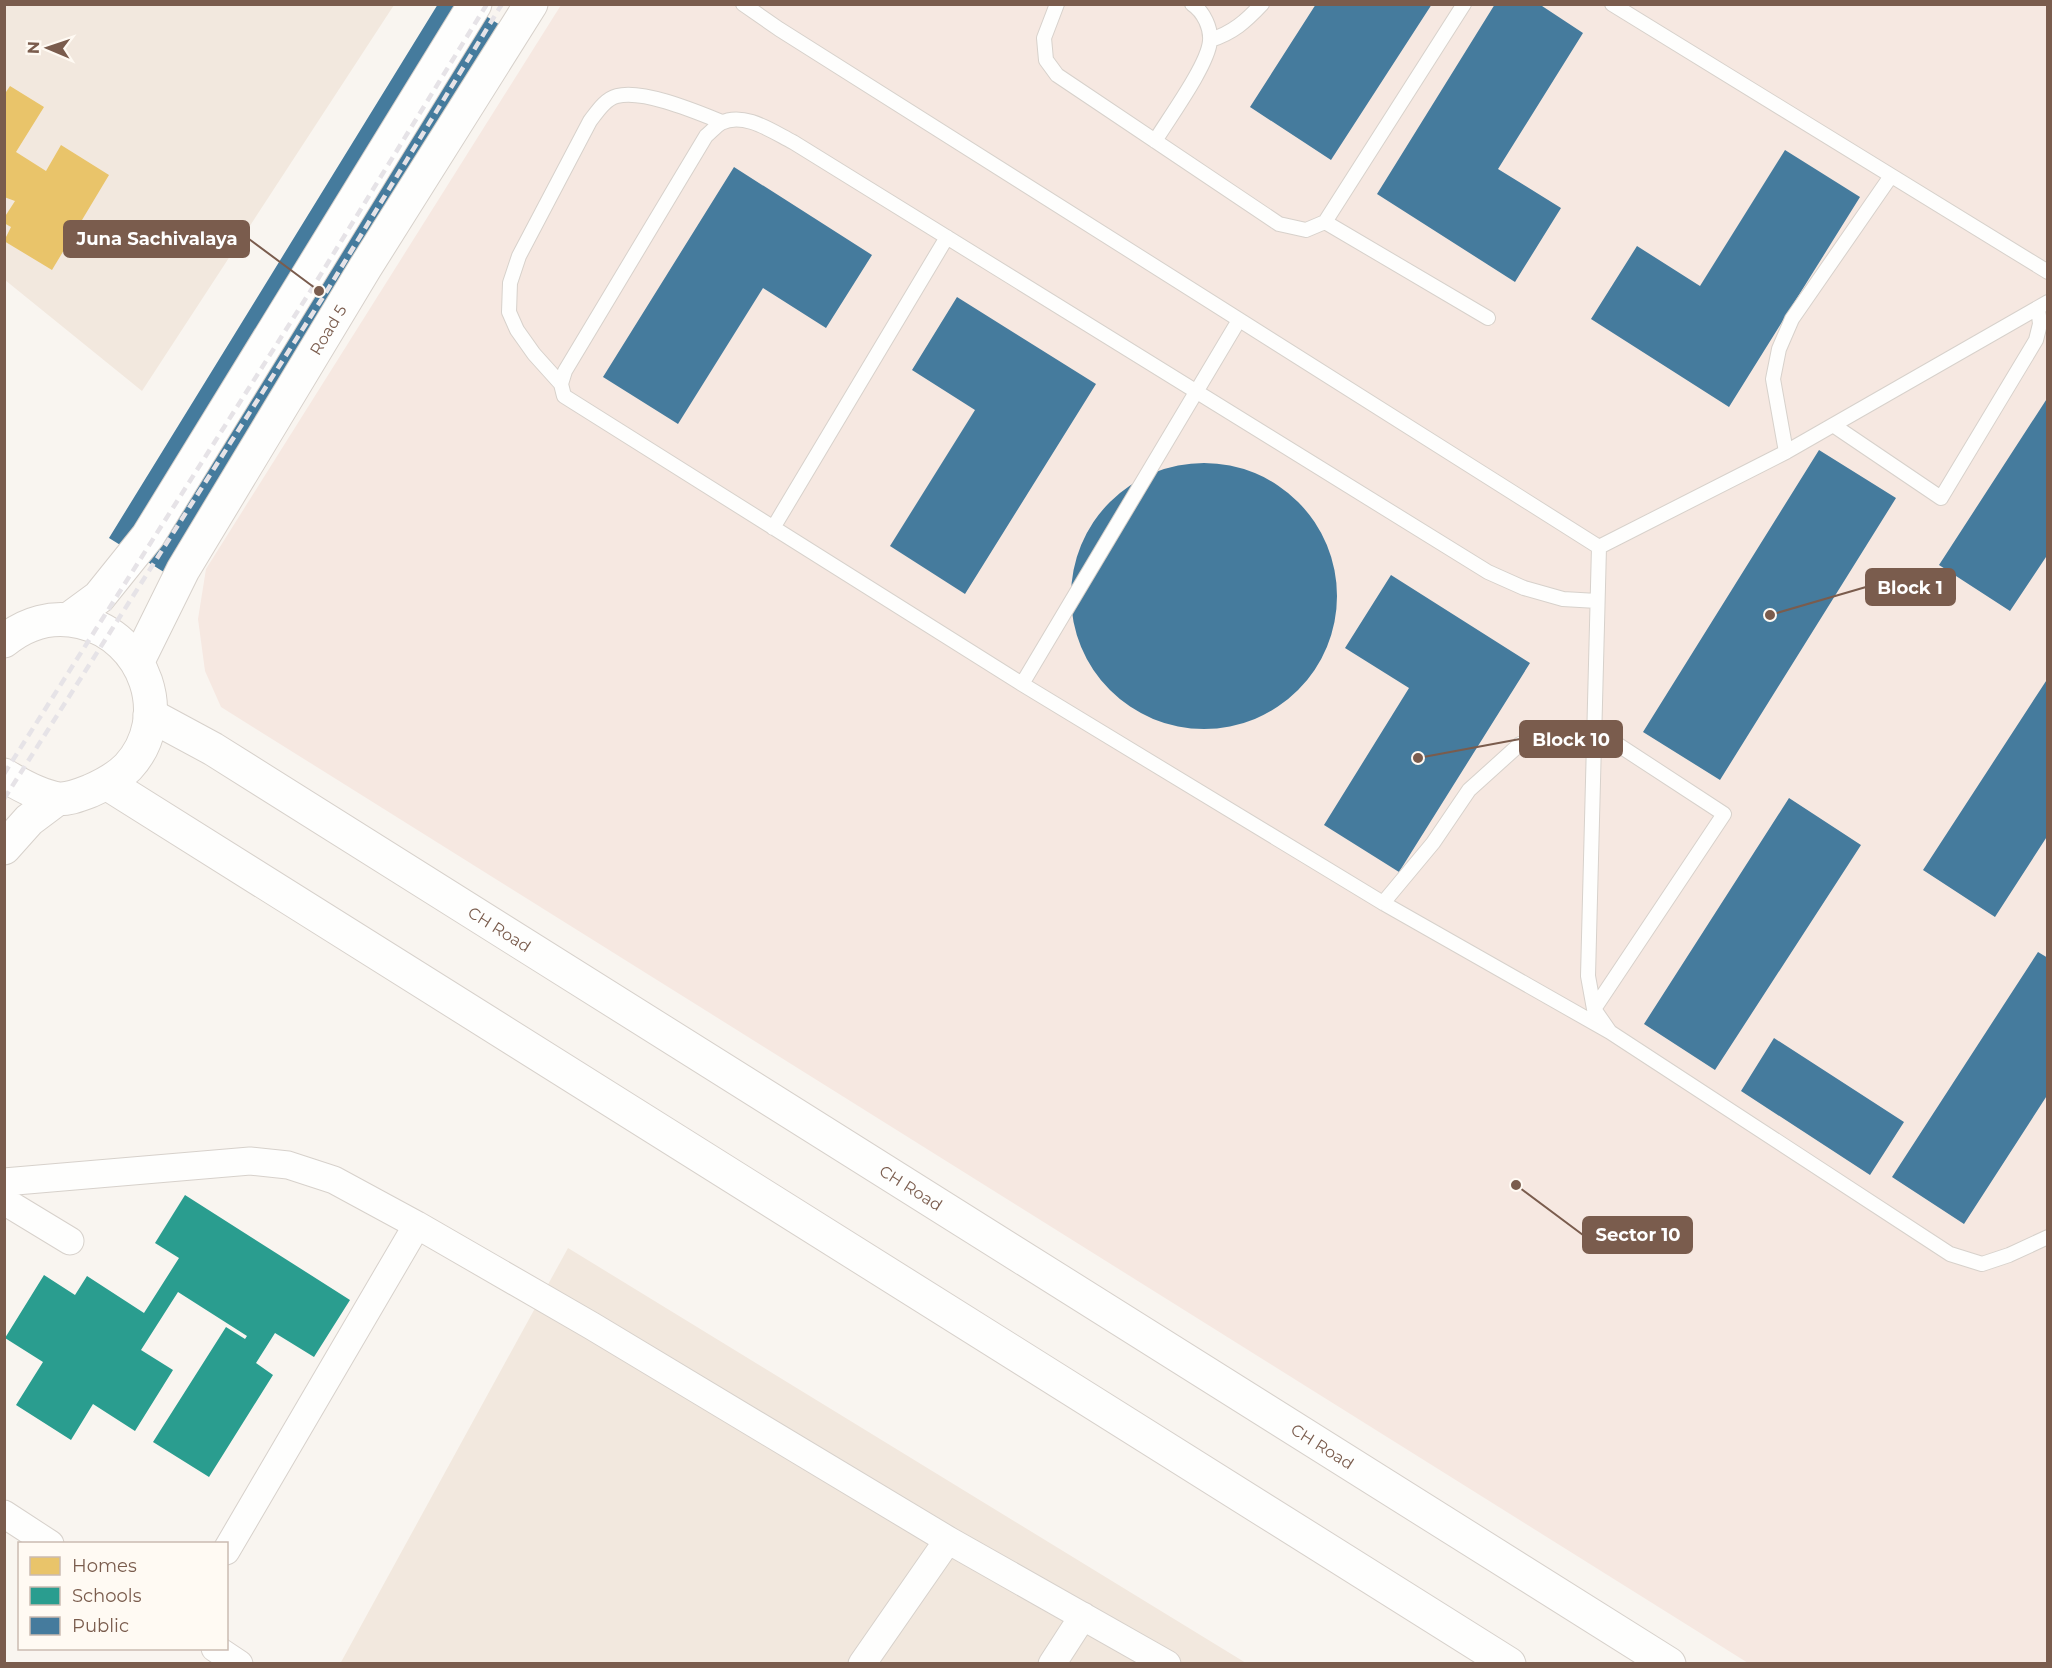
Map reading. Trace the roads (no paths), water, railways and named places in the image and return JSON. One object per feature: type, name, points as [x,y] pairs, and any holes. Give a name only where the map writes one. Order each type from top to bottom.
[{"type":"street","points":[[4,641],[16,632],[55,620],[99,597],[148,536],[475,4]]},
{"type":"street","name":"Road 5","points":[[138,662],[183,570],[365,268],[531,4]]},
{"type":"street","points":[[4,614],[96,626],[120,640],[138,662],[148,688],[150,715],[144,742],[129,766],[108,784],[82,795],[57,799],[28,790],[4,775]]},
{"type":"street","name":"CH Road","points":[[150,715],[213,749],[1669,1664]]},
{"type":"street","points":[[108,784],[1509,1664]]},
{"type":"street","points":[[4,848],[29,820],[57,799]]},
{"type":"street","points":[[4,1182],[250,1161],[288,1165],[334,1180],[592,1326],[948,1540],[1167,1664]]},
{"type":"street","points":[[4,1201],[70,1241]]},
{"type":"street","points":[[228,1548],[417,1225]]},
{"type":"street","points":[[4,1514],[47,1542]]},
{"type":"street","points":[[862,1664],[948,1540]]},
{"type":"street","points":[[1052,1664],[1083,1616]]},
{"type":"street","points":[[217,1650],[239,1664]]},
{"type":"lane","points":[[743,4],[789,36],[1599,547]]},
{"type":"lane","points":[[1057,4],[1044,38],[1046,60],[1057,75],[1280,224],[1306,230],[1325,222],[1464,4]]},
{"type":"lane","points":[[1155,141],[1205,60],[1210,40],[1207,22],[1192,4]]},
{"type":"lane","points":[[1210,40],[1226,35],[1242,25],[1262,4]]},
{"type":"lane","points":[[1611,4],[2048,272]]},
{"type":"lane","points":[[1597,601],[1563,599],[1524,588],[1488,572],[793,142],[756,123],[739,120],[722,122],[656,99],[632,95],[616,96],[603,104],[590,121],[519,256],[510,283],[509,312],[517,330],[534,354],[561,384],[564,396],[1022,684],[1383,903],[1610,1032],[1950,1254],[1982,1264],[2009,1255],[2048,1237]]},
{"type":"lane","points":[[561,384],[565,371],[706,136],[722,122]]},
{"type":"lane","points":[[1786,452],[1773,379],[1779,348],[1792,319],[1891,176]]},
{"type":"lane","points":[[1325,222],[1488,318]]},
{"type":"lane","points":[[773,528],[946,237]]},
{"type":"lane","points":[[1599,547],[1786,452],[2042,305]]},
{"type":"lane","points":[[1833,425],[1941,498],[2036,340],[2042,305]]},
{"type":"lane","points":[[1022,684],[1239,320]]},
{"type":"lane","points":[[1599,547],[1588,976],[1594,1008],[1610,1032]]},
{"type":"lane","points":[[1383,903],[1433,843],[1469,790],[1520,744],[1558,728],[1594,729],[1724,814],[1594,1008]]},
{"type":"railway","points":[[4,774],[313,287],[487,4]]},
{"type":"railway","points":[[4,799],[325,294],[502,4]]},
{"type":"place","name":"Juna Sachivalaya","points":[[319,291]]},
{"type":"place","name":"Block 1","points":[[1770,615]]},
{"type":"place","name":"Block 10","points":[[1418,758]]},
{"type":"place","name":"Sector 10","points":[[1516,1185]]}]
